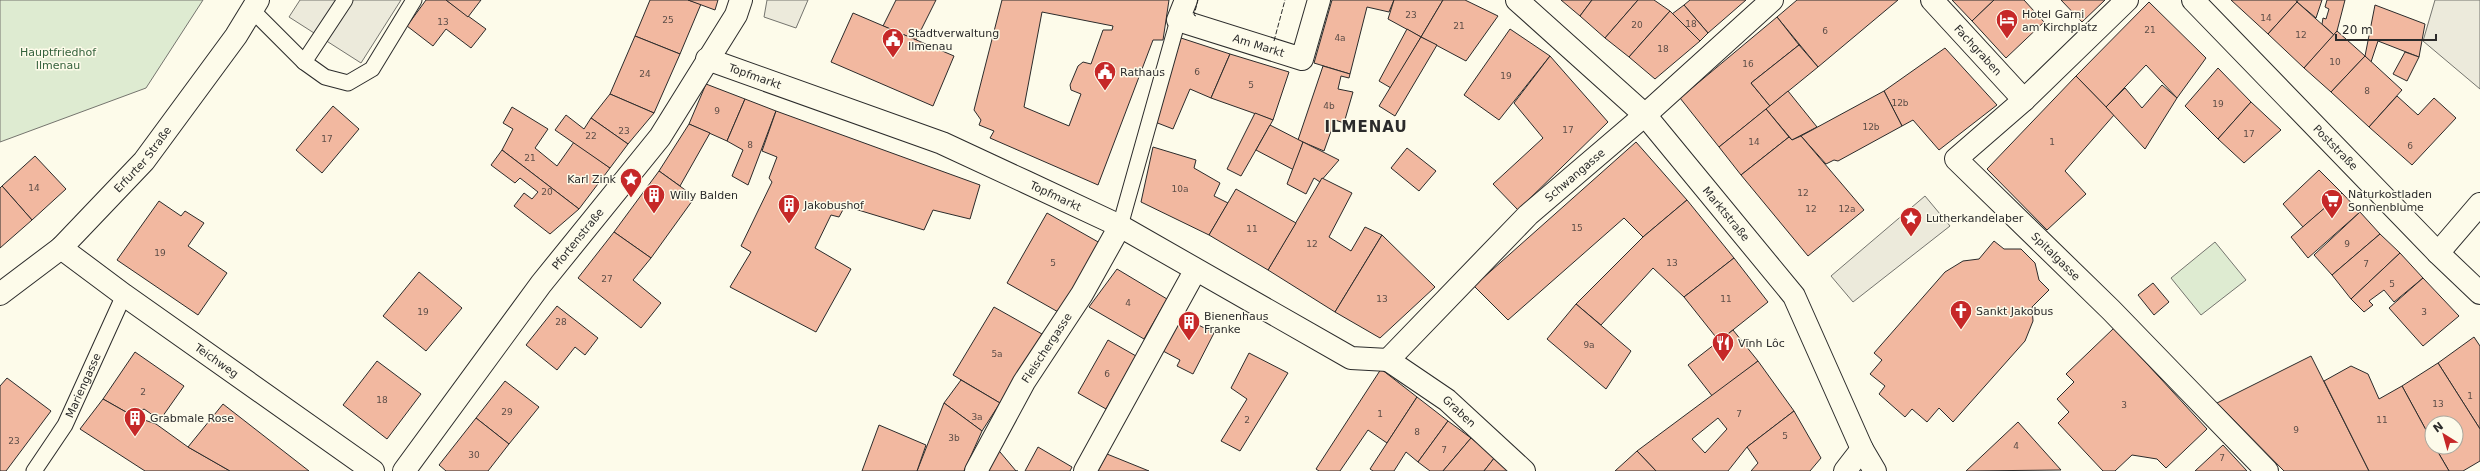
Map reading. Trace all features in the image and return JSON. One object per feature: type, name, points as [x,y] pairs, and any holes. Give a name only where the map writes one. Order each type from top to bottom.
[{"type":"street","name":"Pfortenstraße","points":[[404,471],[541,284],[660,137],[707,59],[736,15],[741,0]]},
{"type":"street","points":[[1178,20],[1186,0]]},
{"type":"street","name":"Am Markt","points":[[1178,20],[1302,59],[1319,0]]},
{"type":"street","name":"Marktstraße","points":[[1517,0],[1645,115],[1794,296],[1862,449],[1875,471]]},
{"type":"street","name":"Schwangasse","points":[[1388,360],[1528,215],[1645,115],[1772,0]]},
{"type":"street","name":"Fachgraben","points":[[1932,0],[2024,100]]},
{"type":"street","name":"Spitalgasse","points":[[2127,0],[2024,100],[1956,159],[2111,310],[2266,471]]},
{"type":"street","name":"Poststraße","points":[[2193,0],[2438,253],[2480,293]]},
{"type":"street","name":"Erfurter Straße","points":[[0,294],[61,248],[144,162],[236,36],[255,5]]},
{"type":"street","name":"Topfmarkt","points":[[707,59],[942,143],[1120,226],[1195,271],[1351,358],[1388,360]]},
{"type":"street","points":[[2438,253],[2480,204]]},
{"type":"street","name":"Fleischergasse","points":[[976,471],[1024,382],[1082,294],[1120,226]]},
{"type":"street","name":"Teichweg","points":[[61,248],[360,468]]},
{"type":"street","points":[[1085,471],[1195,271]]},
{"type":"street","name":"Graben","points":[[1388,360],[1447,400],[1524,471]]},
{"type":"street","points":[[1845,471],[1862,449]]},
{"type":"lane","points":[[304,62],[345,0]]},
{"type":"lane","points":[[255,5],[304,62],[325,77],[348,83],[372,70],[414,0]]},
{"type":"lane","points":[[1120,226],[1178,20]]},
{"type":"lane","name":"Mariengasse","points":[[34,471],[65,425],[124,295]]},
{"type":"green space","name":"Hauptfriedhof Ilmenau","points":[[0,0],[203,0],[146,88],[0,142]]},
{"type":"green space","points":[[2215,242],[2246,280],[2201,315],[2171,278]]},
{"type":"shaded area","points":[[300,0],[401,0],[361,63],[289,17]]},
{"type":"shaded area","points":[[767,0],[808,0],[796,28],[764,17]]},
{"type":"shaded area","points":[[2435,0],[2480,0],[2480,89],[2423,41]]},
{"type":"shaded area","points":[[1925,196],[1950,226],[1853,302],[1831,276]]},
{"type":"building","points":[[426,0],[446,0],[486,29],[471,48],[446,29],[433,46],[407,26]]},
{"type":"building","points":[[446,0],[481,0],[468,17]]},
{"type":"building","points":[[650,0],[688,0],[701,4],[680,54],[635,36]]},
{"type":"building","points":[[688,0],[718,0],[715,10]]},
{"type":"building","points":[[896,0],[936,0],[916,40],[883,26]]},
{"type":"building","name":"Rathaus","points":[[1002,0],[1169,0],[1163,40],[1153,40],[1098,185],[990,138],[994,131],[979,125],[981,120],[974,110]],"holes":[[[1042,12],[1113,26],[1112,30],[1103,30],[1091,64],[1083,62],[1078,66],[1070,85],[1071,90],[1081,94],[1069,126],[1024,107]]]},
{"type":"building","points":[[1332,0],[1394,0],[1389,12],[1367,7],[1350,74],[1314,63]]},
{"type":"building","points":[[1394,0],[1443,0],[1421,37],[1388,19]]},
{"type":"building","points":[[1443,0],[1465,0],[1498,16],[1466,61],[1421,37]]},
{"type":"building","points":[[1561,0],[1592,0],[1580,16]]},
{"type":"building","points":[[1592,0],[1638,0],[1605,38],[1580,16]]},
{"type":"building","points":[[1638,0],[1654,0],[1670,11],[1629,57],[1605,38]]},
{"type":"building","points":[[1690,0],[1746,0],[1708,33],[1684,5]]},
{"type":"building","points":[[1797,0],[1898,0],[1818,67],[1777,17]]},
{"type":"building","points":[[1952,0],[1994,0],[1972,21]]},
{"type":"building","name":"Hotel Garni am Kirchplatz","points":[[1994,0],[2024,0],[2044,22],[2006,58],[1972,21]]},
{"type":"building","points":[[2061,0],[2105,0],[2082,22]]},
{"type":"building","points":[[2231,0],[2296,0],[2297,2],[2268,34]]},
{"type":"building","points":[[2298,0],[2322,0],[2316,18],[2297,2]]},
{"type":"building","points":[[2327,0],[2345,0],[2337,31],[2334,35],[2322,24],[2323,18],[2326,19],[2329,9],[2325,7]]},
{"type":"building","points":[[2149,2],[2206,58],[2177,98],[2146,65],[2106,107],[2076,76]]},
{"type":"building","points":[[2297,2],[2334,35],[2304,68],[2268,34]]},
{"type":"building","points":[[1684,5],[1708,33],[1700,41],[1672,14]]},
{"type":"building","points":[[2375,5],[2425,24],[2419,57],[2378,41],[2371,62],[2365,56]]},
{"type":"building","points":[[1670,11],[1700,41],[1655,79],[1629,57]]},
{"type":"building","name":"Stadtverwaltung Ilmenau","points":[[853,13],[954,56],[933,106],[831,62]]},
{"type":"building","points":[[1777,17],[1799,45],[1751,83],[1770,106],[1719,147],[1680,98]]},
{"type":"building","points":[[1407,29],[1421,37],[1391,88],[1379,81]]},
{"type":"building","points":[[1510,29],[1550,56],[1499,120],[1464,95]]},
{"type":"building","points":[[2337,31],[2365,56],[2331,92],[2304,68]]},
{"type":"building","points":[[635,36],[680,54],[654,113],[610,94]]},
{"type":"building","points":[[1421,37],[1437,45],[1395,116],[1379,106]]},
{"type":"building","points":[[1181,38],[1230,54],[1211,98],[1190,89],[1173,129],[1155,122]]},
{"type":"building","points":[[1799,45],[1818,67],[1770,106],[1751,83]]},
{"type":"building","points":[[1945,48],[1997,105],[1939,150],[1913,120],[1902,126],[1884,91]]},
{"type":"building","points":[[2405,52],[2419,57],[2407,81],[2393,74]]},
{"type":"building","points":[[1230,54],[1289,72],[1273,120],[1211,98]]},
{"type":"building","points":[[1550,56],[1608,122],[1518,210],[1493,184],[1543,138],[1514,103]]},
{"type":"building","points":[[2365,56],[2402,90],[2369,127],[2331,92]]},
{"type":"building","points":[[1323,66],[1350,74],[1349,78],[1341,76],[1338,89],[1353,92],[1344,123],[1335,120],[1324,151],[1298,140]]},
{"type":"building","points":[[2218,68],[2251,102],[2218,139],[2185,106]]},
{"type":"building","points":[[2076,76],[2114,115],[2065,171],[2086,194],[2047,230],[1987,169]]},
{"type":"building","points":[[706,84],[745,99],[727,141],[689,124]]},
{"type":"building","points":[[2162,85],[2177,98],[2145,149],[2106,107],[2125,88],[2142,108]]},
{"type":"building","points":[[1788,91],[1817,127],[1792,140],[1766,109]]},
{"type":"building","points":[[1884,91],[1902,126],[1838,161],[1834,160],[1826,164],[1801,136]]},
{"type":"building","points":[[610,94],[654,113],[628,144],[591,118]]},
{"type":"building","points":[[2397,96],[2418,115],[2434,98],[2456,118],[2412,165],[2369,127]]},
{"type":"building","points":[[745,99],[776,111],[748,185],[732,176],[743,150],[727,141]]},
{"type":"building","points":[[2251,102],[2281,130],[2244,163],[2218,139]]},
{"type":"building","points":[[333,106],[359,129],[322,173],[296,150]]},
{"type":"building","points":[[512,107],[548,129],[535,148],[557,166],[574,142],[610,168],[579,209],[502,150],[513,129],[503,123]]},
{"type":"building","points":[[1766,109],[1789,137],[1741,175],[1719,147]]},
{"type":"building","name":"Jakobushof","points":[[776,111],[980,185],[970,219],[933,210],[924,230],[845,206],[839,217],[831,215],[815,248],[851,269],[816,332],[730,287],[751,252],[741,246],[772,182],[769,178],[777,157],[762,151]]},
{"type":"building","points":[[1255,113],[1273,120],[1241,176],[1227,169]]},
{"type":"building","points":[[566,115],[584,129],[591,118],[628,144],[610,168],[555,130]]},
{"type":"building","points":[[689,124],[710,133],[680,186],[659,171]]},
{"type":"building","points":[[1270,125],[1303,142],[1294,170],[1256,150]]},
{"type":"building","points":[[1801,136],[1864,210],[1808,256],[1741,175],[1789,137],[1792,140]]},
{"type":"building","points":[[1303,142],[1339,160],[1320,182],[1314,178],[1306,194],[1287,184]]},
{"type":"building","points":[[1636,142],[1687,200],[1643,237],[1624,218],[1508,320],[1474,286]]},
{"type":"building","points":[[1153,147],[1196,160],[1194,168],[1220,183],[1214,196],[1228,203],[1209,235],[1141,202]]},
{"type":"building","points":[[1407,148],[1436,171],[1419,191],[1391,168]]},
{"type":"building","points":[[502,150],[579,209],[550,234],[514,206],[524,193],[532,199],[538,192],[520,178],[515,183],[491,165]]},
{"type":"building","points":[[35,156],[66,189],[32,220],[2,186]]},
{"type":"building","points":[[2319,170],[2342,193],[2303,227],[2283,204]]},
{"type":"building","name":"Willy Balden","points":[[659,171],[695,197],[651,258],[614,232]]},
{"type":"building","points":[[1322,178],[1352,193],[1329,237],[1351,251],[1365,227],[1382,235],[1335,312],[1268,270]]},
{"type":"building","points":[[2,186],[32,220],[0,248],[0,188]]},
{"type":"building","points":[[1236,189],[1296,223],[1268,270],[1209,235]]},
{"type":"building","name":"Naturkostladen Sonnenblume","points":[[2342,193],[2360,212],[2308,258],[2291,237]]},
{"type":"building","points":[[1687,200],[1734,258],[1684,297],[1653,268],[1601,325],[1576,304],[1643,237]]},
{"type":"building","points":[[159,201],[181,216],[185,211],[204,223],[188,246],[227,273],[198,315],[117,260]]},
{"type":"building","points":[[2360,212],[2380,234],[2332,275],[2314,255]]},
{"type":"building","points":[[1047,213],[1100,243],[1060,313],[1007,283]]},
{"type":"building","points":[[614,232],[651,258],[633,280],[661,303],[641,328],[578,278]]},
{"type":"building","points":[[2380,234],[2400,253],[2351,299],[2332,275]]},
{"type":"building","points":[[1382,235],[1435,287],[1380,338],[1335,312]]},
{"type":"building","name":"Sankt Jakobus","points":[[1994,241],[2004,249],[2021,249],[2035,263],[2039,280],[2049,290],[2032,307],[2033,321],[2025,341],[1953,422],[1939,408],[1927,422],[1912,409],[1905,417],[1879,394],[1885,386],[1870,374],[1882,360],[1874,353],[1945,272],[1963,261],[1979,259]]},
{"type":"building","points":[[2400,253],[2423,278],[2394,302],[2384,290],[2369,301],[2373,305],[2364,312],[2351,299]]},
{"type":"building","points":[[1734,258],[1768,302],[1719,341],[1684,297]]},
{"type":"building","points":[[1117,269],[1167,299],[1144,339],[1089,307]]},
{"type":"building","points":[[419,272],[462,308],[426,351],[383,316]]},
{"type":"building","points":[[2423,278],[2459,316],[2423,346],[2389,308]]},
{"type":"building","points":[[2153,283],[2169,302],[2154,315],[2138,295]]},
{"type":"building","points":[[1576,304],[1631,351],[1606,389],[1547,339]]},
{"type":"building","points":[[557,306],[598,338],[585,355],[575,347],[557,370],[526,345]]},
{"type":"building","points":[[994,307],[1042,334],[1000,403],[953,375]]},
{"type":"building","name":"Bienenhaus Franke","points":[[1181,316],[1214,333],[1193,374],[1177,366],[1180,360],[1163,351]]},
{"type":"building","points":[[2114,328],[2207,429],[2166,468],[2157,459],[2132,455],[2115,471],[2103,471],[2058,423],[2069,412],[2057,399],[2074,382],[2066,374]]},
{"type":"building","name":"Vĩnh Lôc","points":[[1733,330],[1758,361],[1713,397],[1688,365]]},
{"type":"building","points":[[2474,337],[2480,346],[2480,429],[2438,363]]},
{"type":"building","points":[[1108,340],[1136,356],[1106,409],[1078,393]]},
{"type":"building","points":[[135,352],[184,386],[160,420],[144,409],[133,416],[103,399]]},
{"type":"building","points":[[1249,353],[1288,373],[1240,451],[1221,441],[1247,399],[1231,388]]},
{"type":"building","points":[[2311,356],[2369,471],[2284,471],[2217,403]]},
{"type":"building","points":[[377,361],[421,394],[387,439],[343,405]]},
{"type":"building","points":[[1758,361],[1794,411],[1747,447],[1728,471],[1656,471],[1637,451]],"holes":[[[1718,418],[1727,429],[1705,453],[1692,439]]]},
{"type":"building","points":[[2438,363],[2480,429],[2480,461],[2463,471],[2449,471],[2440,455],[2464,455],[2464,415],[2424,415],[2424,426],[2402,386]]},
{"type":"building","points":[[2351,366],[2368,374],[2379,399],[2402,386],[2424,426],[2424,455],[2440,455],[2449,471],[2369,471],[2324,381]]},
{"type":"building","points":[[1381,369],[1417,397],[1387,443],[1368,430],[1340,471],[1319,471],[1316,469]]},
{"type":"building","points":[[7,378],[51,411],[6,471],[0,471],[0,386]]},
{"type":"building","points":[[961,380],[1000,403],[982,431],[944,403]]},
{"type":"building","points":[[505,381],[539,407],[509,444],[476,418]]},
{"type":"building","points":[[1417,397],[1448,421],[1418,462],[1406,452],[1394,471],[1373,471],[1370,469]]},
{"type":"building","name":"Grabmale Rose","points":[[103,399],[133,416],[156,424],[188,447],[230,471],[145,471],[80,429]]},
{"type":"building","points":[[944,403],[982,431],[964,471],[917,471]]},
{"type":"building","points":[[223,404],[309,471],[230,471],[188,447]]},
{"type":"building","points":[[1794,411],[1821,458],[1810,471],[1751,471],[1758,463],[1747,447]]},
{"type":"building","points":[[476,418],[509,444],[488,471],[446,471],[439,465]]},
{"type":"building","points":[[1448,421],[1471,438],[1443,471],[1430,471],[1418,462]]},
{"type":"building","points":[[2018,422],[2061,470],[1966,471]]},
{"type":"building","points":[[879,425],[926,445],[917,471],[862,471]]},
{"type":"building","points":[[1471,438],[1495,457],[1484,471],[1443,471]]},
{"type":"building","points":[[2223,445],[2247,471],[2195,471]]},
{"type":"building","points":[[995,446],[1016,471],[988,471]]},
{"type":"building","points":[[1038,447],[1072,467],[1070,471],[1025,471]]},
{"type":"building","points":[[1637,451],[1656,471],[1615,471]]},
{"type":"building","points":[[1107,454],[1149,471],[1098,471]]},
{"type":"building","points":[[1495,457],[1512,471],[1484,471]]},
{"type":"fence","points":[[1196,16],[1194,15],[1198,0]]},
{"type":"fence","points":[[1274,41],[1285,0]]},
{"type":"place","name":"Hotel Garni am Kirchplatz","points":[[2007,40]]},
{"type":"place","name":"Stadtverwaltung Ilmenau","points":[[893,58]]},
{"type":"place","name":"Rathaus","points":[[1105,92]]},
{"type":"place","name":"Karl Zink","points":[[631,198]]},
{"type":"place","name":"Willy Balden","points":[[654,214]]},
{"type":"place","name":"Naturkostladen Sonnenblume","points":[[2332,220]]},
{"type":"place","name":"Jakobushof","points":[[789,224]]},
{"type":"place","name":"Lutherkandelaber","points":[[1911,238]]},
{"type":"place","name":"Sankt Jakobus","points":[[1961,330]]},
{"type":"place","name":"Bienenhaus Franke","points":[[1189,342]]},
{"type":"place","name":"Vĩnh Lôc","points":[[1723,362]]},
{"type":"place","name":"Grabmale Rose","points":[[135,438]]},
{"type":"district","name":"ILMENAU","points":[[1366,127]]}]
